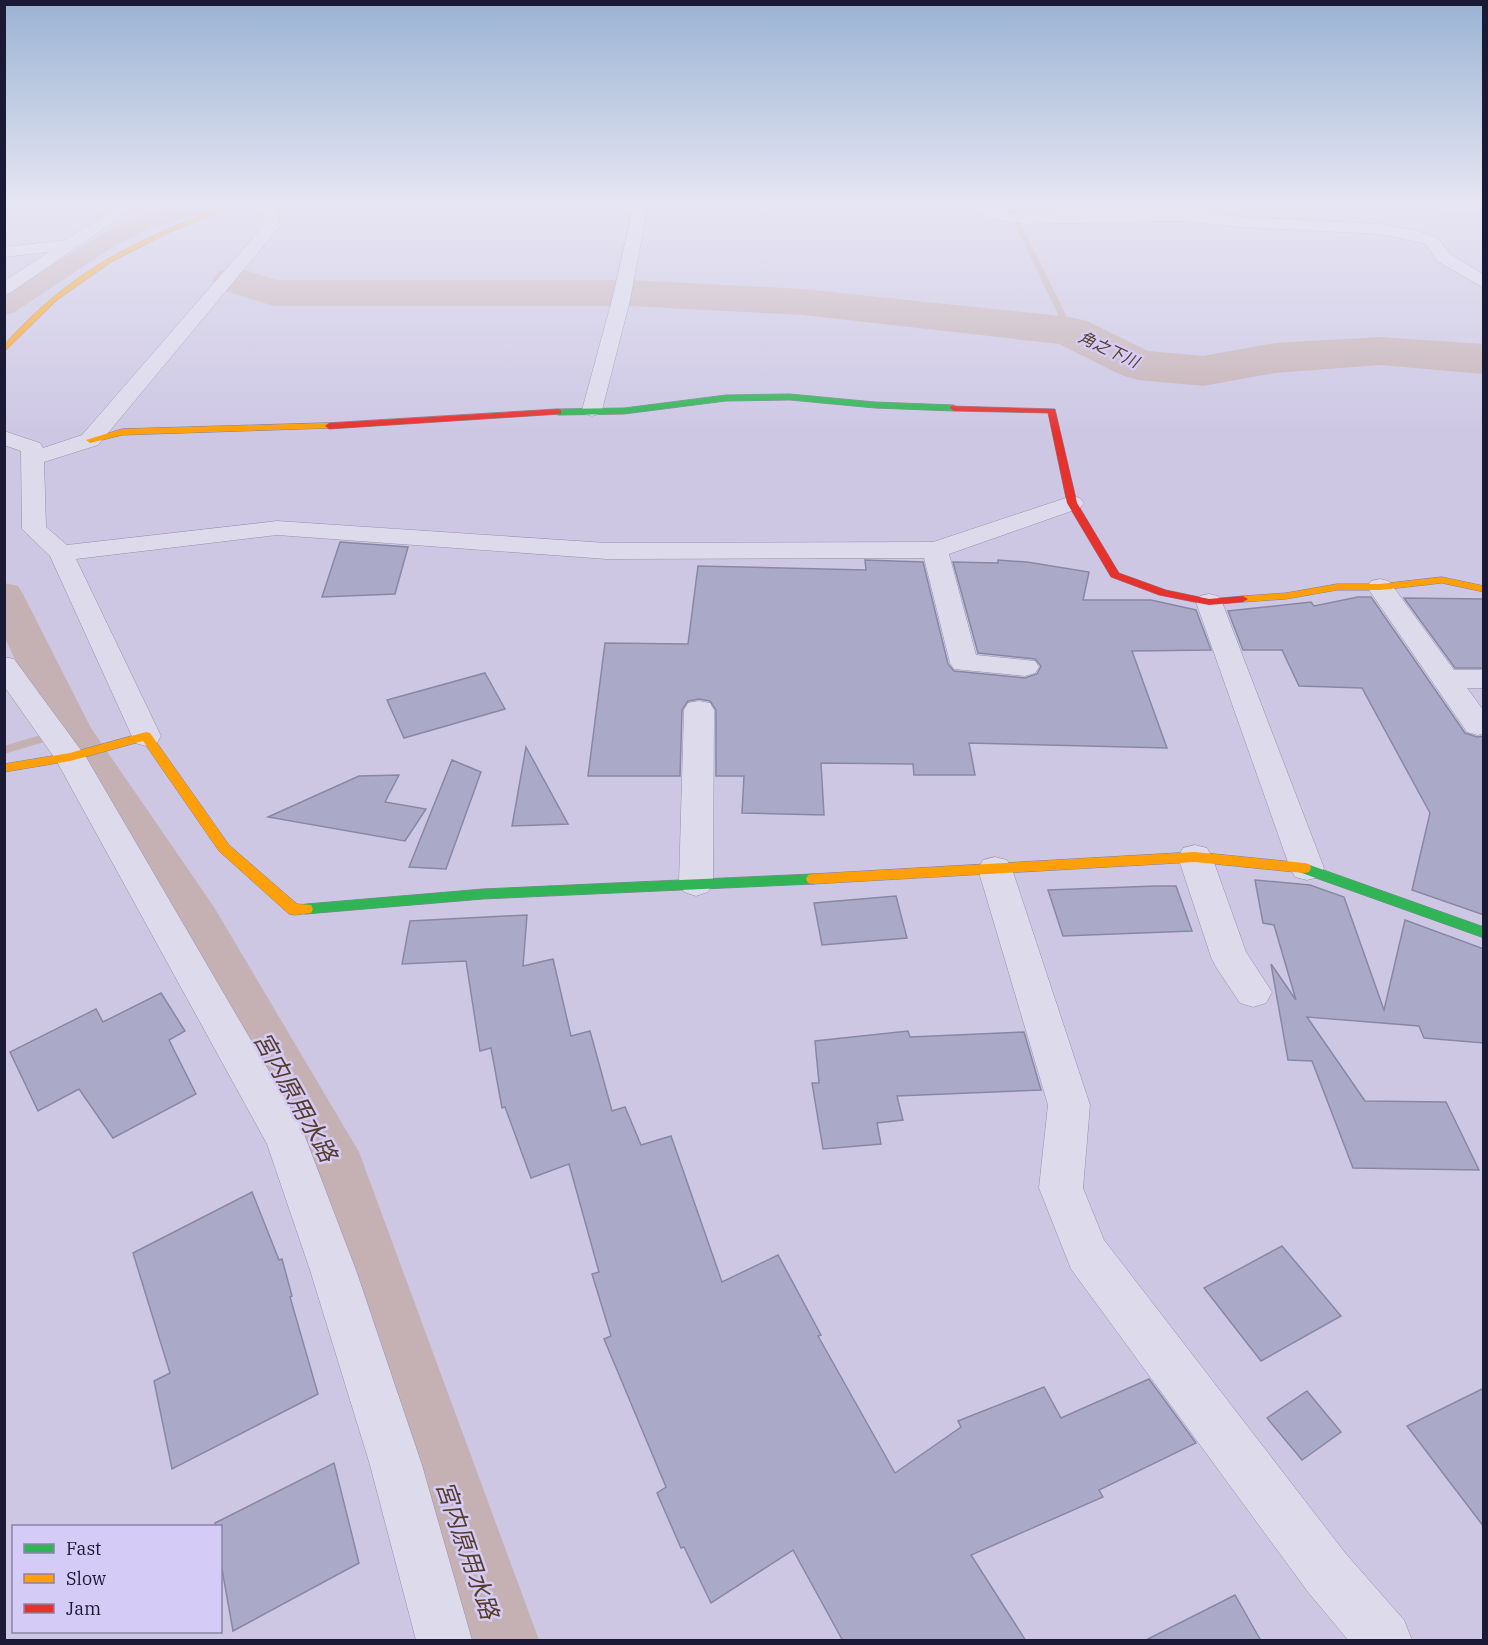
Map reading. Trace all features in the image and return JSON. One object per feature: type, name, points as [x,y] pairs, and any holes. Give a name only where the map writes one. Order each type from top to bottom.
[{"type":"street","points":[[4,350],[21,326],[73,281]]},
{"type":"street","points":[[90,440],[225,281]]},
{"type":"street","points":[[592,410],[625,281]]},
{"type":"street","points":[[32,459],[122,432],[362,424],[592,410],[624,411],[726,398],[790,397],[874,405],[1052,411],[1072,503],[1114,575],[1163,593],[1209,602],[1286,596],[1337,587],[1380,587],[1442,580],[1484,589]]},
{"type":"street","points":[[4,437],[32,448],[34,529],[61,553],[144,736],[224,849],[294,910],[483,894],[1196,857],[1307,868],[1484,933]]},
{"type":"street","points":[[61,553],[277,528],[607,551],[935,550],[1072,503]]},
{"type":"street","points":[[935,550],[964,663],[1025,667]]},
{"type":"street","points":[[1380,587],[1448,679],[1478,725]]},
{"type":"street","points":[[1209,602],[1307,868]]},
{"type":"street","points":[[4,665],[67,753],[286,1139],[333,1270],[396,1465],[444,1641]]},
{"type":"street","points":[[1448,679],[1484,679]]},
{"type":"street","points":[[696,883],[699,710]]},
{"type":"street","points":[[4,768],[144,736]]},
{"type":"street","points":[[1196,857],[1229,957],[1254,992]]},
{"type":"street","points":[[995,869],[1069,1105],[1061,1188],[1087,1254],[1327,1573],[1384,1641]]},
{"type":"building","points":[[340,542],[408,547],[395,594],[322,597]]},
{"type":"building","points":[[865,560],[923,562],[948,664],[954,671],[1025,678],[1037,674],[1041,666],[1035,659],[978,653],[953,562],[998,563],[998,560],[1027,562],[1089,572],[1083,600],[1151,600],[1196,610],[1211,650],[1132,651],[1167,748],[969,743],[975,775],[914,775],[913,764],[821,763],[824,815],[742,813],[744,776],[716,776],[716,710],[710,701],[699,699],[688,701],[682,710],[680,776],[588,776],[605,643],[688,644],[698,566],[866,570]]},
{"type":"building","points":[[1358,597],[1371,597],[1465,733],[1477,737],[1484,736],[1484,915],[1412,890],[1430,813],[1362,688],[1299,686],[1282,650],[1243,650],[1228,611],[1311,602],[1314,606]]},
{"type":"building","points":[[1404,598],[1484,599],[1484,668],[1455,668]]},
{"type":"building","points":[[485,673],[505,709],[404,738],[387,700]]},
{"type":"building","points":[[526,747],[568,824],[512,826]]},
{"type":"building","points":[[452,760],[481,772],[446,869],[409,867]]},
{"type":"building","points":[[399,775],[385,802],[426,809],[405,841],[268,817],[359,776]]},
{"type":"building","points":[[1255,880],[1310,885],[1344,897],[1384,1010],[1405,920],[1484,949],[1484,1043],[1424,1038],[1419,1026],[1307,1017],[1365,1101],[1446,1102],[1479,1170],[1353,1168],[1312,1061],[1288,1060],[1271,964],[1296,1000],[1274,925],[1263,923]]},
{"type":"building","points":[[1176,886],[1192,931],[1063,936],[1048,890]]},
{"type":"building","points":[[896,896],[907,938],[822,945],[814,903]]},
{"type":"building","points":[[527,915],[523,966],[553,959],[571,1036],[590,1031],[612,1111],[625,1107],[641,1145],[671,1136],[722,1282],[778,1255],[821,1335],[818,1336],[895,1473],[961,1427],[958,1421],[1044,1387],[1061,1418],[1149,1379],[1196,1443],[1099,1490],[1103,1497],[971,1555],[1026,1641],[843,1641],[793,1550],[711,1603],[684,1547],[681,1548],[657,1493],[666,1487],[604,1339],[611,1336],[592,1274],[599,1272],[569,1164],[531,1178],[505,1107],[502,1108],[491,1048],[480,1051],[466,961],[402,964],[410,921]]},
{"type":"building","points":[[161,993],[185,1031],[169,1040],[196,1094],[113,1138],[79,1089],[38,1111],[10,1052],[96,1009],[103,1022]]},
{"type":"building","points":[[908,1031],[910,1037],[1024,1032],[1041,1090],[897,1096],[903,1120],[877,1123],[881,1144],[823,1149],[812,1083],[819,1083],[815,1041]]},
{"type":"building","points":[[252,1192],[279,1260],[282,1259],[292,1296],[290,1297],[318,1394],[172,1469],[154,1381],[170,1373],[133,1253]]},
{"type":"building","points":[[1282,1246],[1341,1316],[1261,1361],[1204,1288]]},
{"type":"building","points":[[1484,1388],[1484,1527],[1407,1426]]},
{"type":"building","points":[[1307,1391],[1341,1432],[1302,1460],[1267,1418]]},
{"type":"building","points":[[334,1463],[359,1563],[233,1631],[222,1569],[222,1525],[215,1525]]},
{"type":"building","points":[[1235,1595],[1261,1641],[1144,1641]]},
{"type":"waterway","name":"宮内原用水路","points":[[4,307],[45,281]]},
{"type":"waterway","name":"角之下川","points":[[236,281],[274,293],[629,293],[803,302],[1070,331],[1138,365],[1203,371],[1275,358],[1380,351],[1484,359]]},
{"type":"waterway","points":[[1045,281],[1070,331]]},
{"type":"waterway","name":"宮内原用水路","points":[[4,594],[70,730],[196,921],[337,1172],[498,1640]]},
{"type":"waterway","points":[[4,750],[70,730]]},
{"type":"traffic: fast","points":[[558,412],[624,411],[726,398],[790,397],[875,405],[954,408]]},
{"type":"traffic: fast","points":[[1304,868],[1484,933]]},
{"type":"traffic: fast","points":[[306,909],[483,894],[813,879]]},
{"type":"traffic: slow","points":[[4,350],[54,298],[77,281]]},
{"type":"traffic: slow","points":[[90,440],[122,432],[329,426]]},
{"type":"traffic: slow","points":[[1243,599],[1286,596],[1337,587],[1380,587],[1442,580],[1484,589]]},
{"type":"traffic: slow","points":[[4,768],[70,757],[146,736],[224,848],[294,910],[306,909]]},
{"type":"traffic: slow","points":[[813,879],[1195,857],[1304,868]]},
{"type":"traffic: jam","points":[[954,408],[1052,411],[1072,503],[1115,575],[1163,593],[1209,602],[1243,599]]},
{"type":"traffic: jam","points":[[329,426],[558,412]]}]
